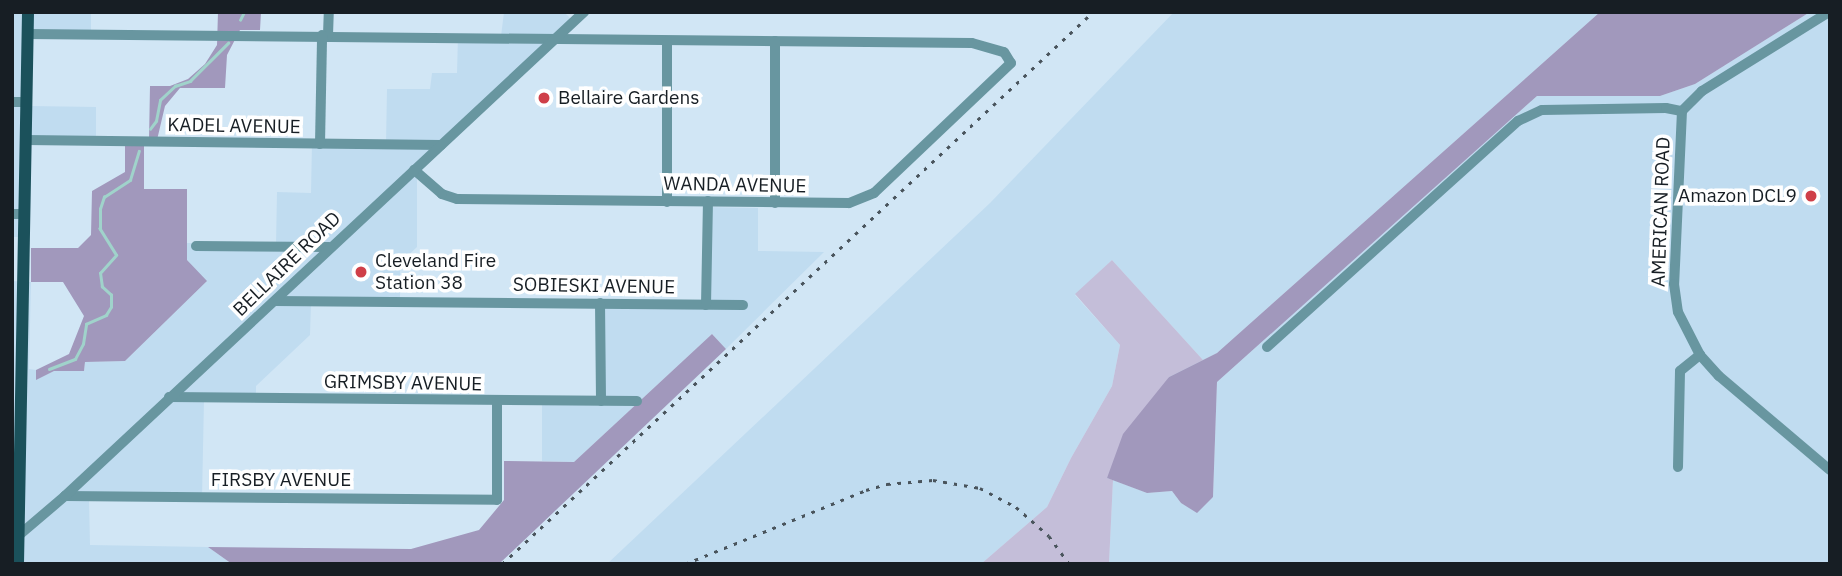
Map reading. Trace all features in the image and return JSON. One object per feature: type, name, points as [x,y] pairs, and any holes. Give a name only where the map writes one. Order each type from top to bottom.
[{"type":"main road","points":[[18,564],[15,536],[18,214],[26,140],[27,12]]},
{"type":"street","points":[[320,144],[328,12]]},
{"type":"street","name":"BELLAIRE ROAD","points":[[15,536],[65,496],[583,12]]},
{"type":"street","name":"AMERICAN ROAD","points":[[1829,12],[1702,91],[1682,111],[1674,284],[1678,312],[1700,355],[1720,376],[1830,470]]},
{"type":"street","points":[[27,33],[775,41],[775,203]]},
{"type":"street","points":[[667,41],[667,202]]},
{"type":"street","name":"WANDA AVENUE","points":[[414,170],[442,194],[457,199],[849,203],[864,199],[994,83],[1011,63],[1004,52],[972,43],[775,41]]},
{"type":"street","points":[[12,102],[27,102]]},
{"type":"street","points":[[1266,347],[1518,121],[1542,110],[1666,108],[1682,111]]},
{"type":"street","name":"KADEL AVENUE","points":[[26,140],[441,145]]},
{"type":"street","points":[[706,305],[708,201]]},
{"type":"street","points":[[195,246],[329,247]]},
{"type":"street","name":"SOBIESKI AVENUE","points":[[275,301],[743,305]]},
{"type":"street","points":[[600,303],[601,401]]},
{"type":"street","points":[[1678,467],[1680,371],[1700,355]]},
{"type":"street","name":"GRIMSBY AVENUE","points":[[169,397],[637,401]]},
{"type":"street","name":"FIRSBY AVENUE","points":[[65,496],[497,499],[497,401]]},
{"type":"shaded area","points":[[12,12],[91,12],[91,35],[32,36],[31,106],[96,107],[96,138],[24,138],[22,237],[12,237]]},
{"type":"shaded area","points":[[218,12],[261,12],[260,30],[240,30],[227,55],[225,88],[180,88],[165,106],[157,140],[149,140],[150,86],[170,86],[188,79],[205,64],[217,45]]},
{"type":"shaded area","points":[[504,12],[564,12],[576,24],[414,174],[417,177],[417,247],[400,263],[400,303],[311,303],[310,335],[256,386],[256,401],[204,400],[202,498],[89,499],[90,545],[208,547],[232,564],[12,564],[12,281],[31,282],[29,369],[36,370],[36,379],[54,371],[84,371],[85,362],[125,361],[206,282],[187,260],[187,243],[276,244],[277,192],[311,193],[312,142],[386,143],[387,89],[430,89],[432,73],[457,73],[458,36],[501,36]]},
{"type":"shaded area","points":[[1174,12],[1600,12],[1217,353],[1203,360],[1112,260],[1075,295],[1120,345],[1112,386],[1047,507],[981,564],[607,564],[990,203]]},
{"type":"shaded area","points":[[1600,12],[1810,12],[1695,84],[1660,96],[1537,96],[1217,382],[1213,497],[1197,513],[1181,503],[1172,491],[1147,493],[1107,478],[1123,434],[1169,377],[1217,353]]},
{"type":"shaded area","points":[[1810,12],[1830,12],[1830,564],[1109,564],[1113,480],[1147,493],[1172,491],[1181,503],[1197,512],[1213,497],[1217,382],[1537,96],[1660,96],[1695,84]]},
{"type":"shaded area","points":[[125,144],[144,144],[144,189],[187,189],[187,260],[207,281],[125,361],[85,362],[84,371],[54,371],[36,380],[36,370],[69,354],[84,316],[63,282],[31,282],[31,248],[78,248],[91,235],[92,191],[125,172]]},
{"type":"shaded area","points":[[704,207],[758,208],[758,251],[824,252],[726,349],[712,334],[574,462],[542,461],[542,398],[604,398],[603,301],[703,302]]},
{"type":"shaded area","points":[[1112,260],[1203,360],[1169,377],[1107,478],[1113,480],[1109,564],[981,564],[1047,507],[1112,386],[1120,345],[1075,294]]},
{"type":"shaded area","points":[[712,334],[726,349],[499,564],[232,564],[208,547],[411,549],[479,530],[504,500],[504,461],[574,462]]},
{"type":"waterway","points":[[240,20],[244,12]]},
{"type":"waterway","points":[[150,129],[156,121],[160,100],[175,86],[190,81],[228,43]]},
{"type":"waterway","points":[[49,369],[75,359],[83,344],[86,324],[106,315],[111,307],[111,295],[102,287],[100,273],[116,255],[100,229],[100,209],[104,197],[130,180],[139,151]]},
{"type":"railway","points":[[502,564],[1093,12]]},
{"type":"railway","points":[[685,564],[866,490],[887,484],[933,480],[980,488],[1016,507],[1049,536],[1069,564]]},
{"type":"place","name":"Bellaire Gardens","points":[[544,98]]},
{"type":"place","name":"Amazon DCL9","points":[[1811,196]]},
{"type":"place","name":"Cleveland Fire Station 38","points":[[361,272]]}]
